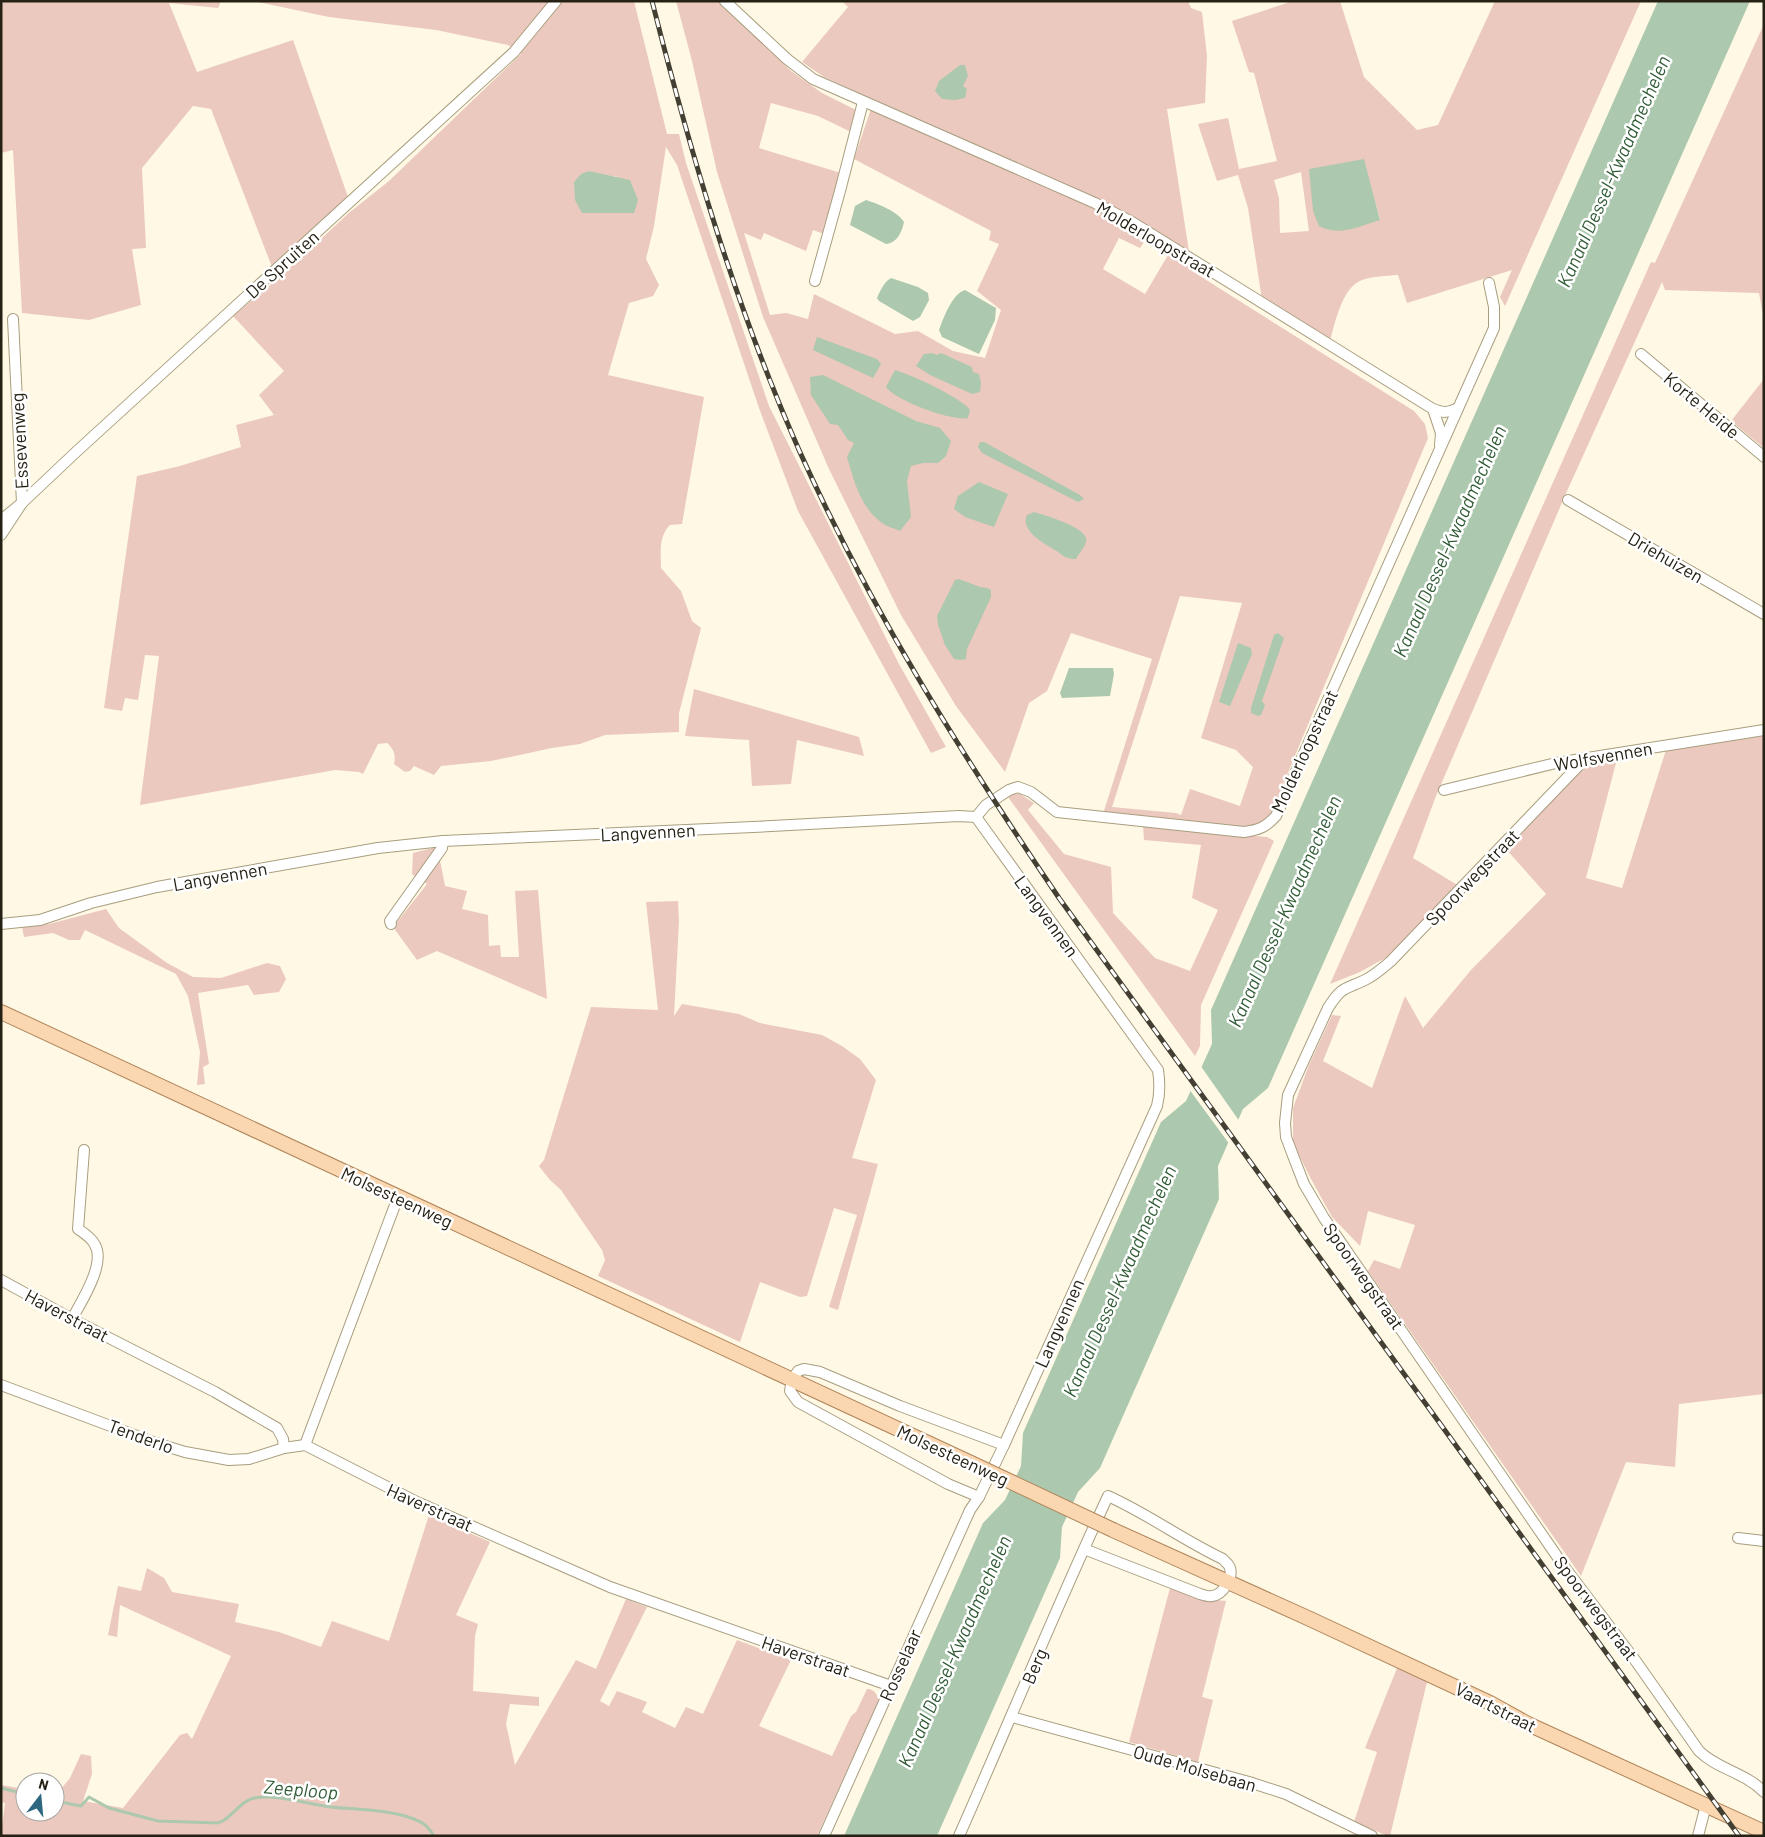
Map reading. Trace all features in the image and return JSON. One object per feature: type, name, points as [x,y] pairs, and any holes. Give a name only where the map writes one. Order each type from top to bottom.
[{"type":"main road","name":"Molsesteenweg","points":[[1,1012],[1113,1530]]},
{"type":"main road","name":"Vaartstraat","points":[[1113,1530],[1490,1703],[1528,1724],[1763,1830]]},
{"type":"street","name":"De Spruiten","points":[[1,520],[22,503],[514,52],[556,1]]},
{"type":"street","name":"Molderloopstraat","points":[[725,1],[800,70],[813,79],[1095,202],[1132,222],[1433,409]]},
{"type":"street","points":[[815,281],[862,102]]},
{"type":"street","name":"Molderloopstraat","points":[[976,817],[986,805],[1009,790],[1018,787],[1031,792],[1057,812],[1244,832],[1260,829],[1276,816],[1494,328],[1494,307],[1489,284]]},
{"type":"street","name":"Essevenweg","points":[[13,320],[22,503]]},
{"type":"street","name":"Korte Heide","points":[[1641,354],[1764,457]]},
{"type":"street","points":[[1433,409],[1448,412],[1458,408]]},
{"type":"street","points":[[1433,409],[1441,433],[1440,446]]},
{"type":"street","name":"Driehuizen","points":[[1568,500],[1764,614]]},
{"type":"street","points":[[1,535],[22,503]]},
{"type":"street","name":"Wolfsvennen","points":[[1444,790],[1556,763],[1764,730]]},
{"type":"street","name":"Spoorwegstraat","points":[[1585,759],[1385,966],[1366,980],[1346,987],[1336,995],[1328,1008],[1288,1095],[1285,1123],[1286,1137],[1304,1184],[1324,1218],[1563,1565],[1635,1660],[1699,1751],[1706,1758],[1751,1781],[1764,1792]]},
{"type":"street","name":"Langvennen","points":[[1,924],[40,920],[91,903],[166,886],[378,848],[443,841],[959,816],[976,817],[1158,1070],[1160,1084],[1157,1106],[979,1497]]},
{"type":"street","points":[[391,924],[390,920],[442,848],[443,841]]},
{"type":"street","points":[[72,1319],[92,1284],[97,1254],[96,1245],[78,1229],[84,1150]]},
{"type":"street","points":[[284,1448],[305,1445],[398,1198]]},
{"type":"street","name":"Haverstraat","points":[[1,1280],[72,1319],[216,1392],[277,1428],[283,1439],[284,1448]]},
{"type":"street","name":"Molsesteenweg","points":[[979,1497],[948,1484],[798,1402],[790,1391],[792,1380],[798,1371],[804,1369],[820,1372],[900,1406],[1004,1445]]},
{"type":"street","name":"Tenderlo","points":[[1,1385],[185,1452],[229,1460],[249,1458],[284,1448]]},
{"type":"street","name":"Haverstraat","points":[[305,1445],[417,1502],[610,1587],[891,1686]]},
{"type":"street","name":"Berg","points":[[959,1836],[1108,1496],[1136,1508],[1170,1530],[1222,1559],[1230,1566],[1228,1582]]},
{"type":"street","name":"Rosselaar","points":[[824,1836],[970,1510],[979,1497]]},
{"type":"street","points":[[1738,1538],[1764,1541]]},
{"type":"street","points":[[1084,1549],[1200,1594],[1212,1596],[1220,1592],[1228,1582]]},
{"type":"street","name":"Oude Molsebaan","points":[[1012,1717],[1249,1782],[1286,1794],[1372,1836]]},
{"type":"street","points":[[1698,1836],[1706,1805]]},
{"type":"shaded area","points":[[1,1],[221,1],[218,8],[169,3],[197,72],[293,40],[348,197],[272,267],[211,109],[193,106],[142,168],[146,248],[132,249],[141,305],[89,320],[22,313],[13,150],[1,153]]},
{"type":"shaded area","points":[[253,1],[634,1],[667,134],[679,134],[686,163],[769,406],[899,664],[946,747],[931,753],[798,511],[759,408],[677,165],[666,147],[654,226],[646,259],[659,285],[653,296],[629,303],[608,375],[704,397],[682,524],[670,525],[666,530],[661,545],[661,568],[681,591],[692,621],[701,628],[679,713],[679,732],[605,735],[580,744],[491,761],[441,766],[434,775],[414,766],[410,771],[405,772],[394,764],[394,752],[389,745],[387,743],[378,744],[363,774],[335,770],[140,805],[159,656],[145,655],[138,700],[125,698],[122,711],[104,708],[137,476],[180,466],[241,447],[236,425],[274,415],[259,395],[284,371],[233,316],[281,276],[350,212],[389,181],[521,54],[508,45],[436,30],[329,17]],"holes":[[[589,171],[619,177],[574,182]]]},
{"type":"shaded area","points":[[676,1],[719,1],[791,71],[822,93],[856,110],[851,132],[818,116],[771,103],[759,148],[841,173],[824,234],[813,230],[806,251],[764,233],[761,240],[744,233],[770,315],[786,313],[808,319],[814,294],[895,334],[918,331],[953,351],[985,358],[1001,310],[977,291],[999,244],[989,240],[991,231],[854,159],[874,100],[824,77],[802,62],[848,7],[842,1],[1188,1],[1191,8],[1202,12],[1207,56],[1205,103],[1167,109],[1192,271],[1414,411],[1425,424],[1428,438],[1266,825],[1239,827],[1103,814],[1152,659],[1071,633],[1047,691],[1029,703],[1005,772],[956,706],[901,615],[829,469],[763,317],[717,172],[692,61]],"holes":[[[1151,231],[1174,245],[1145,294],[1103,269],[1119,238],[1140,248]],[[1180,596],[1242,603],[1201,738],[1236,750],[1253,767],[1240,806],[1190,789],[1181,815],[1112,807]]]},
{"type":"shaded area","points":[[1293,1],[1340,1],[1364,77],[1417,130],[1438,125],[1495,1],[1641,1],[1505,306],[1500,297],[1512,270],[1407,303],[1398,275],[1380,276],[1362,280],[1349,290],[1340,306],[1330,341],[1262,300],[1248,208],[1238,175],[1217,181],[1198,124],[1228,118],[1239,169],[1277,161],[1254,73],[1249,72],[1232,21]],"holes":[[[1363,159],[1380,219],[1364,224]],[[1301,172],[1309,231],[1280,233],[1279,198],[1274,180]]]},
{"type":"shaded area","points":[[1764,24],[1764,320],[1759,293],[1665,290],[1662,282],[1567,491],[1436,796],[1413,858],[1459,886],[1387,957],[1360,972],[1330,984],[1651,262],[1655,263]]},
{"type":"shaded area","points":[[1764,379],[1764,448],[1731,421]]},
{"type":"shaded area","points":[[694,689],[859,737],[864,756],[797,740],[791,784],[752,786],[749,740],[685,736]]},
{"type":"shaded area","points":[[1764,736],[1764,1394],[1679,1404],[1675,1467],[1626,1462],[1581,1576],[1368,1271],[1374,1260],[1400,1269],[1415,1225],[1368,1211],[1360,1246],[1332,1217],[1293,1143],[1293,1108],[1309,1065],[1332,1015],[1341,1016],[1323,1061],[1372,1088],[1405,996],[1423,1028],[1471,970],[1546,894],[1505,848],[1585,764],[1617,759],[1586,878],[1622,888],[1666,750]]},
{"type":"shaded area","points":[[1011,794],[1020,794],[1034,803],[1028,810],[1064,854],[1111,867],[1113,913],[1155,958],[1190,971],[1218,910],[1192,898],[1201,845],[1144,840],[1143,826],[1267,837],[1274,841],[1201,1005],[1200,1046],[1195,1056],[1008,797]]},
{"type":"shaded area","points":[[436,847],[445,886],[467,891],[462,909],[488,915],[489,946],[500,945],[501,957],[519,957],[515,891],[538,890],[547,999],[437,951],[417,960],[393,927],[427,884],[412,874],[413,853]]},
{"type":"shaded area","points":[[678,901],[679,921],[674,1016],[682,1004],[739,1014],[760,1023],[822,1035],[860,1059],[876,1080],[852,1158],[878,1164],[838,1310],[829,1307],[857,1215],[834,1208],[807,1296],[800,1297],[760,1282],[740,1342],[598,1276],[605,1260],[602,1250],[561,1190],[539,1166],[544,1160],[591,1007],[658,1010],[646,902]]},
{"type":"shaded area","points":[[106,909],[119,928],[167,963],[193,977],[221,978],[267,963],[280,966],[286,979],[279,992],[254,995],[248,985],[198,993],[209,1064],[203,1067],[205,1084],[197,1085],[200,1052],[188,996],[176,974],[85,930],[80,940],[69,940],[53,933],[24,937],[22,927],[49,924]]},
{"type":"shaded area","points":[[429,1515],[490,1542],[456,1615],[478,1624],[475,1636],[473,1691],[539,1697],[539,1706],[510,1704],[506,1724],[515,1765],[576,1660],[596,1669],[626,1599],[647,1607],[600,1701],[609,1706],[617,1691],[647,1702],[642,1712],[675,1728],[686,1707],[703,1714],[737,1640],[791,1660],[759,1726],[832,1756],[851,1716],[856,1712],[867,1689],[874,1691],[879,1701],[817,1836],[1,1836],[5,1803],[1,1802],[1,1785],[15,1787],[15,1822],[65,1822],[65,1784],[70,1778],[81,1754],[91,1756],[92,1774],[83,1801],[123,1808],[180,1735],[187,1733],[192,1739],[231,1656],[120,1605],[117,1637],[108,1635],[118,1586],[141,1591],[147,1568],[164,1578],[172,1592],[239,1604],[235,1622],[279,1632],[321,1647],[332,1621],[389,1641]]},
{"type":"shaded area","points":[[1170,1588],[1198,1598],[1226,1601],[1202,1697],[1213,1700],[1198,1762],[1129,1742]]},
{"type":"shaded area","points":[[1397,1668],[1427,1682],[1390,1836],[1388,1836],[1354,1822],[1377,1752],[1365,1748]]},
{"type":"water","name":"Kanaal Dessel-Kwaadmechelen","points":[[1658,1],[1750,1],[1268,1088],[1243,1109],[1218,1166],[1219,1199],[1100,1468],[1078,1492],[1062,1527],[1060,1558],[937,1836],[844,1836],[983,1523],[1005,1500],[1021,1466],[1023,1433],[1161,1122],[1186,1101],[1212,1044],[1211,1010]]},
{"type":"water","points":[[960,65],[965,65],[968,76],[963,86],[967,89],[965,98],[955,100],[942,99],[935,91],[939,81]]},
{"type":"water","points":[[1364,159],[1380,220],[1342,231],[1334,231],[1319,226],[1313,211],[1309,169]]},
{"type":"water","points":[[589,171],[630,180],[638,200],[634,213],[582,213],[575,200],[574,182],[581,174]]},
{"type":"water","points":[[866,200],[892,211],[904,222],[900,233],[893,242],[886,244],[850,225],[855,206]]},
{"type":"water","points":[[891,278],[918,287],[928,293],[929,300],[920,317],[913,321],[879,301],[877,298],[881,290]]},
{"type":"water","points":[[965,290],[996,308],[995,320],[979,354],[942,337],[939,330],[952,301],[960,292]]},
{"type":"water","points":[[817,337],[877,359],[881,364],[873,378],[813,350]]},
{"type":"water","points":[[932,353],[937,355],[941,353],[972,367],[973,372],[979,374],[980,392],[972,394],[930,375],[916,366],[924,354]]},
{"type":"water","points":[[895,370],[923,381],[957,399],[970,410],[968,418],[950,417],[924,409],[900,398],[886,387]]},
{"type":"water","points":[[823,375],[916,421],[940,428],[951,441],[946,456],[938,463],[923,463],[911,466],[907,481],[911,517],[900,531],[874,517],[859,493],[847,457],[854,443],[848,440],[838,425],[830,424],[811,395],[810,377]]},
{"type":"water","points":[[980,442],[984,442],[1084,499],[1078,502],[982,453],[978,447]]},
{"type":"water","points":[[979,482],[1008,494],[994,527],[965,517],[954,509],[958,496]]},
{"type":"water","points":[[1034,512],[1071,525],[1083,534],[1086,538],[1086,543],[1076,559],[1064,556],[1030,532],[1027,527],[1027,515]]},
{"type":"water","points":[[959,579],[991,590],[991,597],[967,649],[966,659],[961,660],[954,659],[945,645],[937,616],[955,580]]},
{"type":"water","points":[[1278,633],[1284,638],[1262,701],[1265,705],[1261,715],[1258,716],[1251,713],[1251,708],[1274,635]]},
{"type":"water","points":[[1238,643],[1251,648],[1252,654],[1230,706],[1219,702]]},
{"type":"water","points":[[1069,668],[1113,668],[1114,674],[1110,696],[1062,698],[1060,693]]},
{"type":"pier","points":[[1200,1065],[1240,1122],[1230,1145],[1189,1089]]},
{"type":"waterway","name":"Zeeploop","points":[[1,1788],[15,1792]]},
{"type":"waterway","name":"Zeeploop","points":[[65,1803],[81,1806],[89,1797],[109,1808],[158,1821],[217,1823],[226,1819],[249,1800],[272,1797],[404,1816],[423,1824],[434,1836]]},
{"type":"railway","points":[[652,1],[682,116],[716,229],[776,395],[799,450],[856,567],[919,680],[987,790],[1059,898],[1739,1836]]}]
